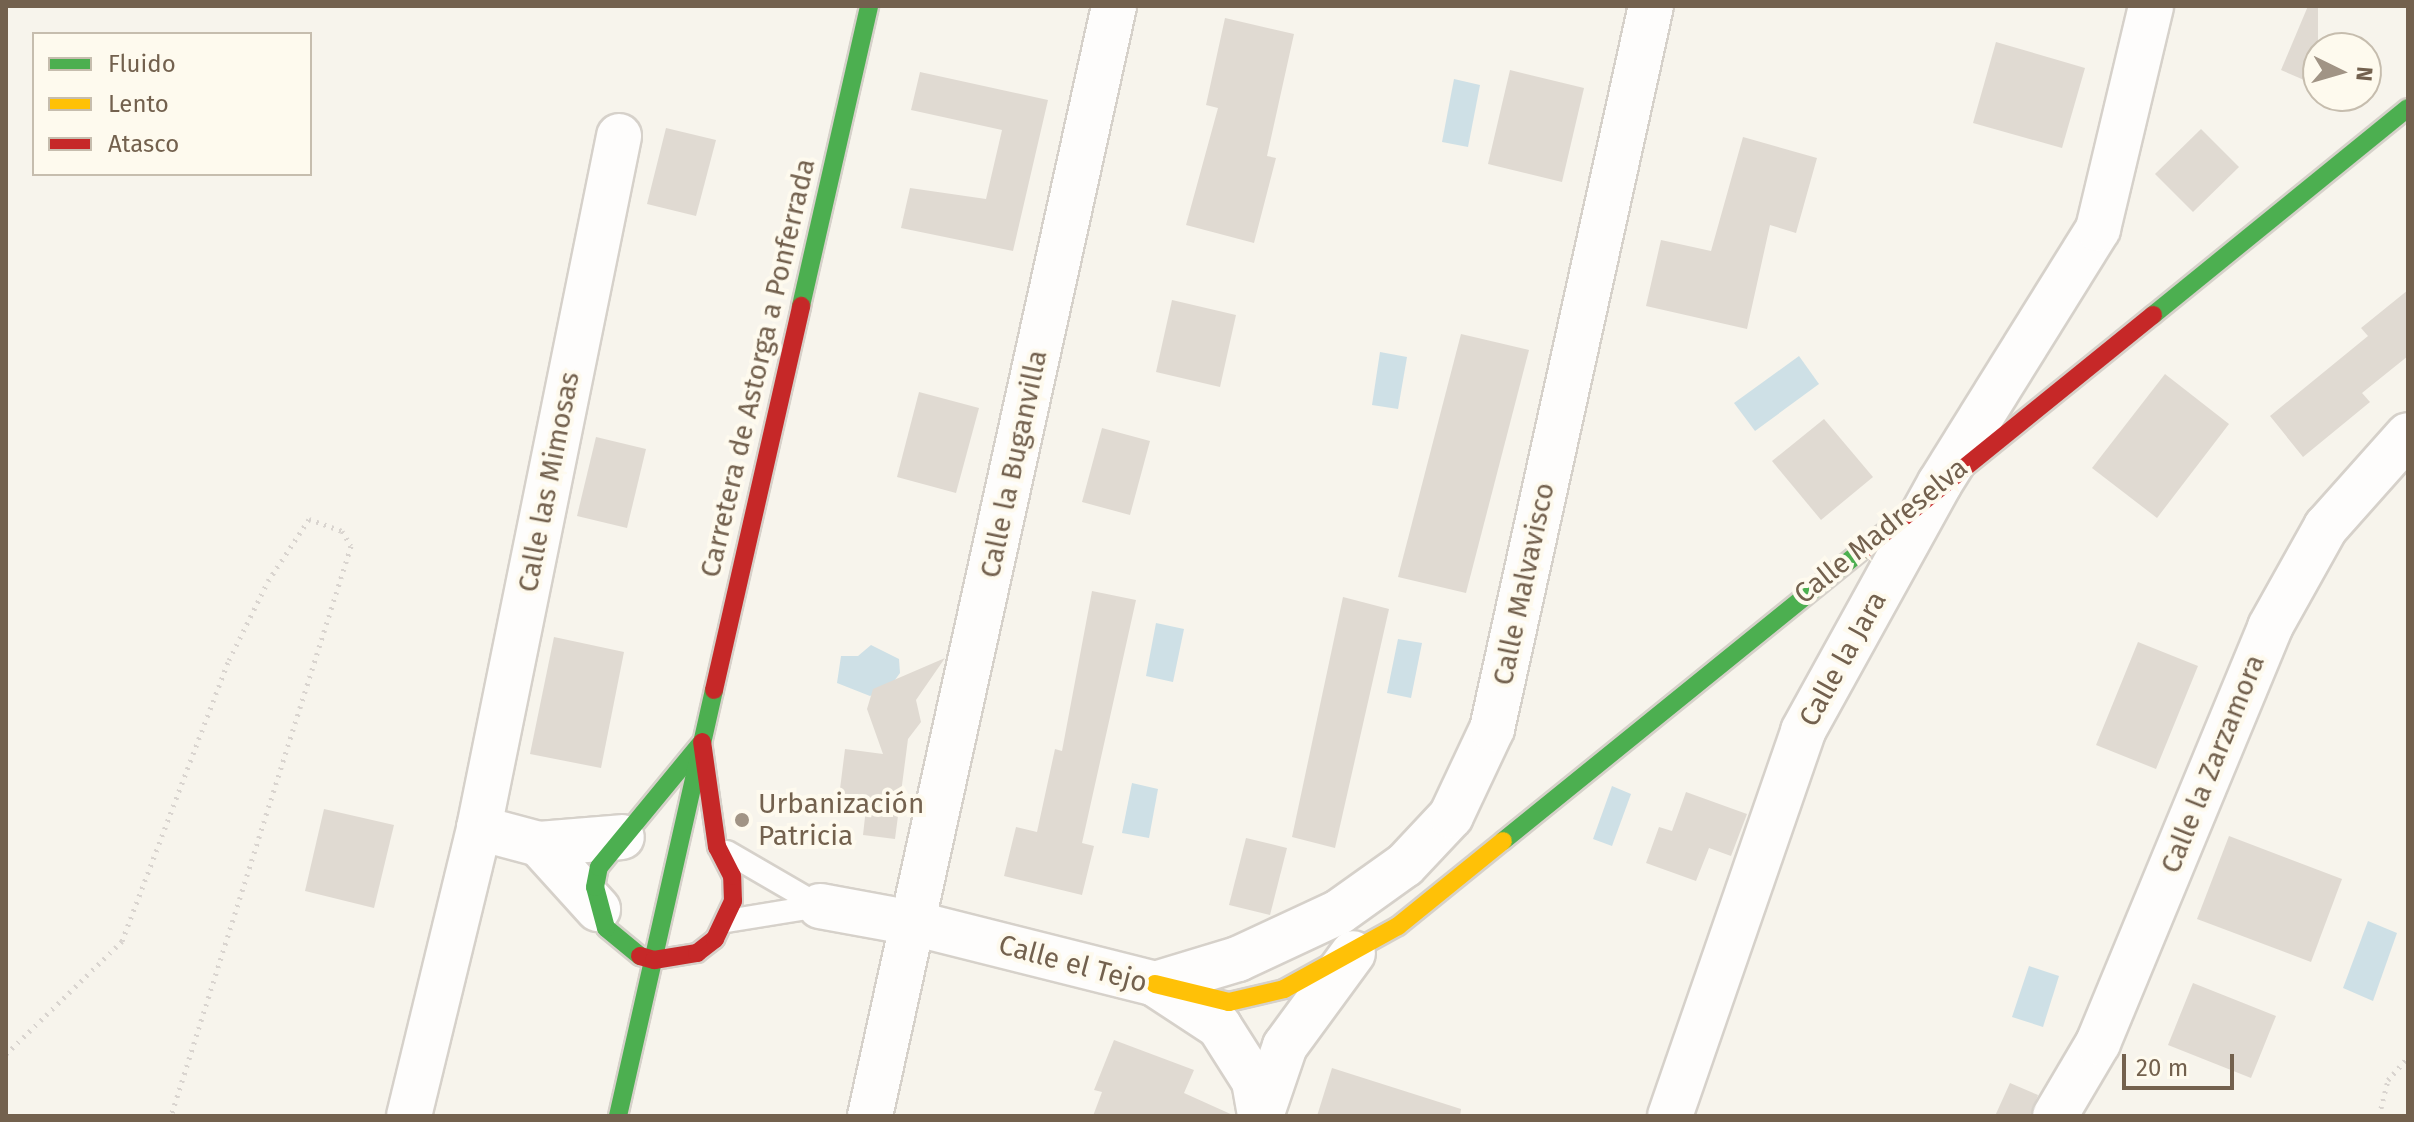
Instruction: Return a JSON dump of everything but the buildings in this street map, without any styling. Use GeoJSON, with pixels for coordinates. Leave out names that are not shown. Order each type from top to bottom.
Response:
{"type":"FeatureCollection","features":[{"type":"Feature","properties":{"kind":"main road","name":"Carretera de Astorga a Ponferrada"},"geometry":{"type":"LineString","coordinates":[[618,1116],[869,6]]}},
{"type":"Feature","properties":{"kind":"main road","name":"Calle Madreselva"},"geometry":{"type":"LineString","coordinates":[[1155,984],[1229,1002],[1284,989],[1398,926],[1940,483],[2408,108]]}},
{"type":"Feature","properties":{"kind":"main road","name":"Carretera de Astorga a Ponferrada"},"geometry":{"type":"LineString","coordinates":[[630,1064],[624,972],[607,925],[599,867],[702,742]]}},
{"type":"Feature","properties":{"kind":"main road","name":"Carretera de Astorga a Ponferrada"},"geometry":{"type":"LineString","coordinates":[[702,742],[717,847],[732,876],[727,921]]}},
{"type":"Feature","properties":{"kind":"main road"},"geometry":{"type":"LineString","coordinates":[[622,837],[650,823],[683,825],[717,847]]}},
{"type":"Feature","properties":{"kind":"main road"},"geometry":{"type":"LineString","coordinates":[[682,978],[697,953],[727,921]]}},
{"type":"Feature","properties":{"kind":"main road"},"geometry":{"type":"LineString","coordinates":[[607,925],[654,960],[697,953]]}},
{"type":"Feature","properties":{"kind":"main road","name":"Carretera de Astorga a Ponferrada"},"geometry":{"type":"LineString","coordinates":[[630,1064],[667,1002]]}},
{"type":"Feature","properties":{"kind":"street","name":"Calle la Buganvilla"},"geometry":{"type":"LineString","coordinates":[[870,1116],[1114,6]]}},
{"type":"Feature","properties":{"kind":"street","name":"Calle Malvavisco"},"geometry":{"type":"LineString","coordinates":[[1155,984],[1238,959],[1339,912],[1405,865],[1451,816],[1492,729],[1651,6]]}},
{"type":"Feature","properties":{"kind":"street","name":"Calle la Jara"},"geometry":{"type":"LineString","coordinates":[[1670,1116],[1803,731],[1940,483],[2098,229],[2151,6]]}},
{"type":"Feature","properties":{"kind":"street","name":"Calle las Mimosas"},"geometry":{"type":"LineString","coordinates":[[409,1116],[479,828],[619,136]]}},
{"type":"Feature","properties":{"kind":"street","name":"Calle la Zarzamora"},"geometry":{"type":"LineString","coordinates":[[2055,1116],[2098,1043],[2270,627],[2326,527],[2408,435]]}},
{"type":"Feature","properties":{"kind":"street"},"geometry":{"type":"LineString","coordinates":[[479,828],[539,844],[622,837]]}},
{"type":"Feature","properties":{"kind":"street"},"geometry":{"type":"LineString","coordinates":[[539,844],[607,925]]}},
{"type":"Feature","properties":{"kind":"street","name":"Calle el Tejo"},"geometry":{"type":"LineString","coordinates":[[820,906],[913,923],[1155,984],[1219,1026],[1254,1081],[1260,1116]]}},
{"type":"Feature","properties":{"kind":"street","name":"Calle Madreselva"},"geometry":{"type":"LineString","coordinates":[[1260,1116],[1285,1046],[1353,953]]}},
{"type":"Feature","properties":{"kind":"lane"},"geometry":{"type":"LineString","coordinates":[[717,847],[820,906]]}},
{"type":"Feature","properties":{"kind":"lane"},"geometry":{"type":"LineString","coordinates":[[727,921],[820,906]]}},
{"type":"Feature","properties":{"kind":"path"},"geometry":{"type":"LineString","coordinates":[[6,1054],[122,941],[229,660],[268,581],[309,519],[342,531],[351,546],[171,1116]]}},
{"type":"Feature","properties":{"kind":"path"},"geometry":{"type":"LineString","coordinates":[[2379,1116],[2388,1080],[2408,1057]]}},
{"type":"Feature","properties":{"kind":"shaded area"},"geometry":{"type":"Polygon","coordinates":[[[1454,79],[1480,85],[1468,147],[1442,142],[1454,79]]]}},
{"type":"Feature","properties":{"kind":"shaded area"},"geometry":{"type":"Polygon","coordinates":[[[1380,352],[1407,357],[1398,409],[1372,405],[1380,352]]]}},
{"type":"Feature","properties":{"kind":"shaded area"},"geometry":{"type":"Polygon","coordinates":[[[1799,356],[1819,384],[1755,431],[1734,403],[1799,356]]]}},
{"type":"Feature","properties":{"kind":"shaded area"},"geometry":{"type":"Polygon","coordinates":[[[1156,623],[1184,629],[1173,682],[1146,676],[1156,623]]]}},
{"type":"Feature","properties":{"kind":"shaded area"},"geometry":{"type":"Polygon","coordinates":[[[1398,639],[1422,643],[1411,698],[1387,693],[1398,639]]]}},
{"type":"Feature","properties":{"kind":"shaded area"},"geometry":{"type":"Polygon","coordinates":[[[871,645],[899,659],[900,673],[892,684],[870,696],[837,683],[841,656],[858,656],[871,645]]]}},
{"type":"Feature","properties":{"kind":"shaded area"},"geometry":{"type":"Polygon","coordinates":[[[1132,783],[1158,789],[1149,838],[1122,833],[1132,783]]]}},
{"type":"Feature","properties":{"kind":"shaded area"},"geometry":{"type":"Polygon","coordinates":[[[1612,786],[1631,794],[1612,846],[1593,839],[1612,786]]]}},
{"type":"Feature","properties":{"kind":"shaded area"},"geometry":{"type":"Polygon","coordinates":[[[2368,921],[2397,933],[2373,1001],[2343,988],[2368,921]]]}},
{"type":"Feature","properties":{"kind":"shaded area"},"geometry":{"type":"Polygon","coordinates":[[[2029,966],[2059,976],[2043,1027],[2012,1017],[2029,966]]]}},
{"type":"Feature","properties":{"kind":"traffic: fast"},"geometry":{"type":"LineString","coordinates":[[801,306],[869,6]]}},
{"type":"Feature","properties":{"kind":"traffic: fast"},"geometry":{"type":"LineString","coordinates":[[2153,315],[2408,108]]}},
{"type":"Feature","properties":{"kind":"traffic: fast"},"geometry":{"type":"LineString","coordinates":[[1503,841],[1864,549]]}},
{"type":"Feature","properties":{"kind":"traffic: fast"},"geometry":{"type":"LineString","coordinates":[[618,1116],[714,690]]}},
{"type":"Feature","properties":{"kind":"traffic: fast"},"geometry":{"type":"LineString","coordinates":[[640,956],[606,928],[595,887],[599,867],[702,742]]}},
{"type":"Feature","properties":{"kind":"traffic: slow"},"geometry":{"type":"LineString","coordinates":[[1155,984],[1229,1002],[1284,989],[1398,926],[1503,841]]}},
{"type":"Feature","properties":{"kind":"traffic: jam"},"geometry":{"type":"LineString","coordinates":[[714,690],[801,306]]}},
{"type":"Feature","properties":{"kind":"traffic: jam"},"geometry":{"type":"LineString","coordinates":[[1864,549],[2153,315]]}},
{"type":"Feature","properties":{"kind":"traffic: jam"},"geometry":{"type":"LineString","coordinates":[[640,956],[654,960],[697,953],[715,939],[733,901],[732,876],[717,847],[702,742]]}},
{"type":"Feature","properties":{"kind":"place","name":"Urbanización Patricia"},"geometry":{"type":"Point","coordinates":[742,820]}}]}
